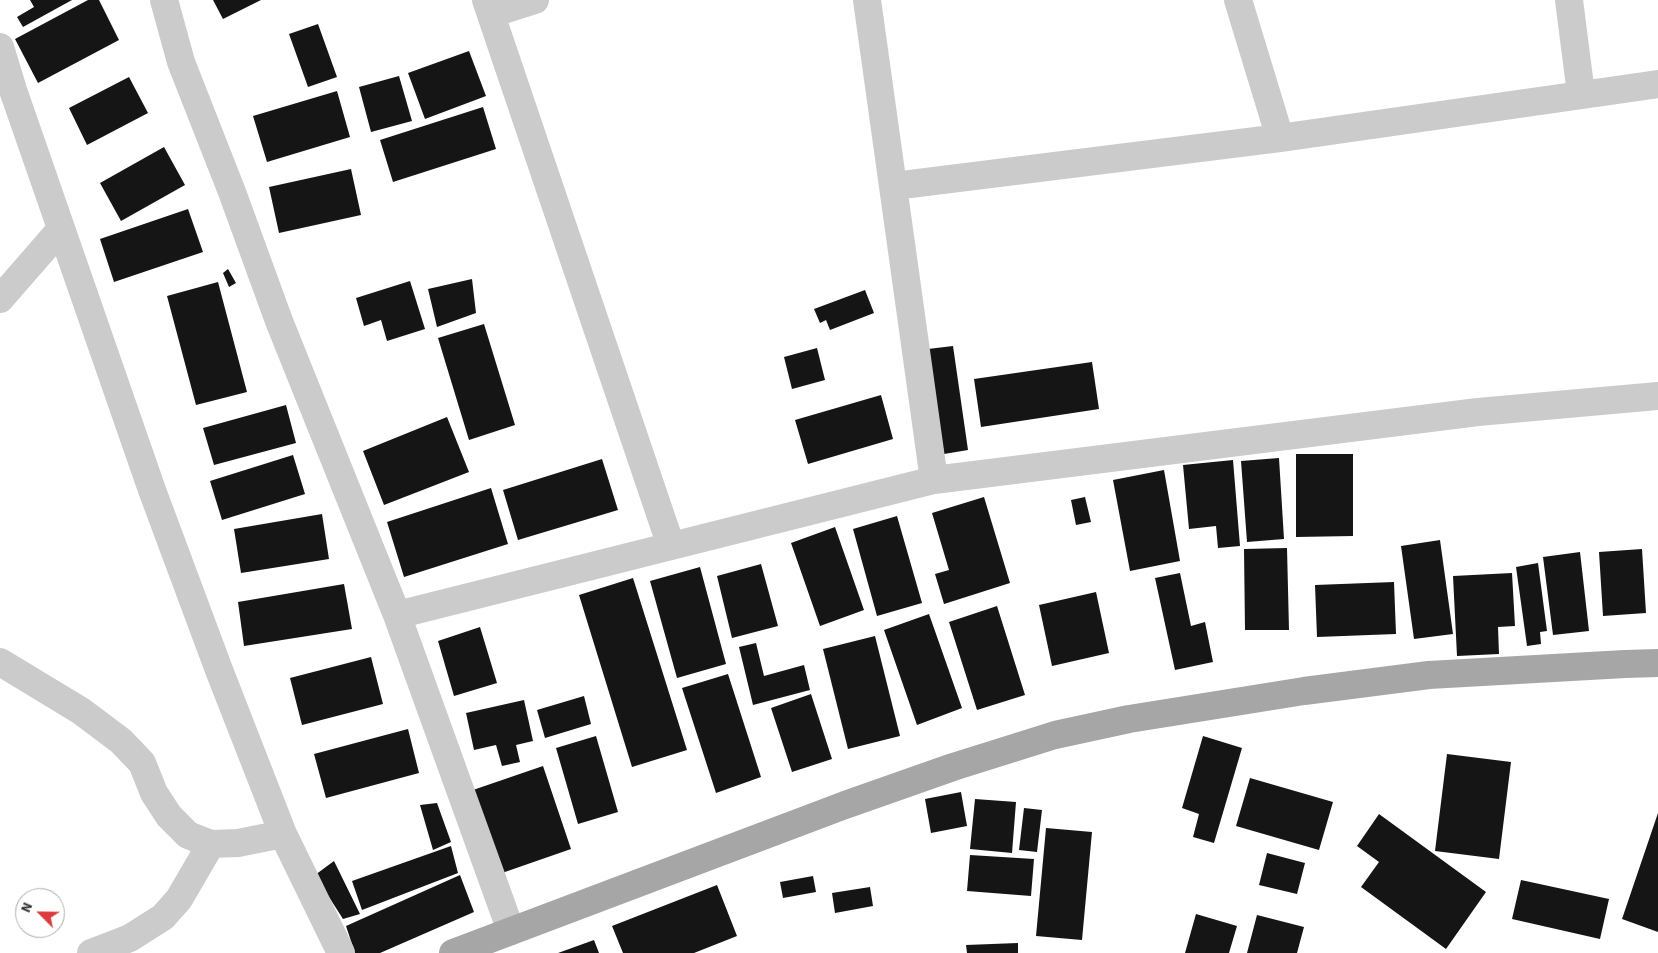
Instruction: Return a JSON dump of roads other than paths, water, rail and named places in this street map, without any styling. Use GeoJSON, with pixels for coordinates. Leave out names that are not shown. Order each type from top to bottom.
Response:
{"type":"FeatureCollection","features":[{"type":"Feature","properties":{"kind":"main road"},"geometry":{"type":"LineString","coordinates":[[464,951],[511,931],[844,805],[953,767],[1055,735],[1139,717],[1304,691],[1429,675],[1615,664],[1658,664]]}},
{"type":"Feature","properties":{"kind":"street"},"geometry":{"type":"LineString","coordinates":[[164,0],[181,62],[232,192],[279,321],[397,615],[511,931]]}},
{"type":"Feature","properties":{"kind":"street"},"geometry":{"type":"LineString","coordinates":[[535,0],[488,7],[671,546]]}},
{"type":"Feature","properties":{"kind":"street"},"geometry":{"type":"LineString","coordinates":[[867,0],[934,480]]}},
{"type":"Feature","properties":{"kind":"street"},"geometry":{"type":"LineString","coordinates":[[1238,0],[1280,138]]}},
{"type":"Feature","properties":{"kind":"street"},"geometry":{"type":"LineString","coordinates":[[1569,0],[1581,94]]}},
{"type":"Feature","properties":{"kind":"street"},"geometry":{"type":"LineString","coordinates":[[0,47],[13,90],[152,490],[219,670],[284,834],[341,953]]}},
{"type":"Feature","properties":{"kind":"street"},"geometry":{"type":"LineString","coordinates":[[894,186],[1280,138],[1658,84]]}},
{"type":"Feature","properties":{"kind":"street"},"geometry":{"type":"LineString","coordinates":[[0,299],[61,229]]}},
{"type":"Feature","properties":{"kind":"street"},"geometry":{"type":"LineString","coordinates":[[397,615],[934,480],[1478,412],[1658,396]]}},
{"type":"Feature","properties":{"kind":"street"},"geometry":{"type":"LineString","coordinates":[[0,662],[81,711],[121,741],[142,764],[154,793],[168,816],[188,835],[211,844],[238,843],[284,834]]}},
{"type":"Feature","properties":{"kind":"street"},"geometry":{"type":"LineString","coordinates":[[91,953],[130,938],[163,917],[179,899],[211,844]]}}]}
